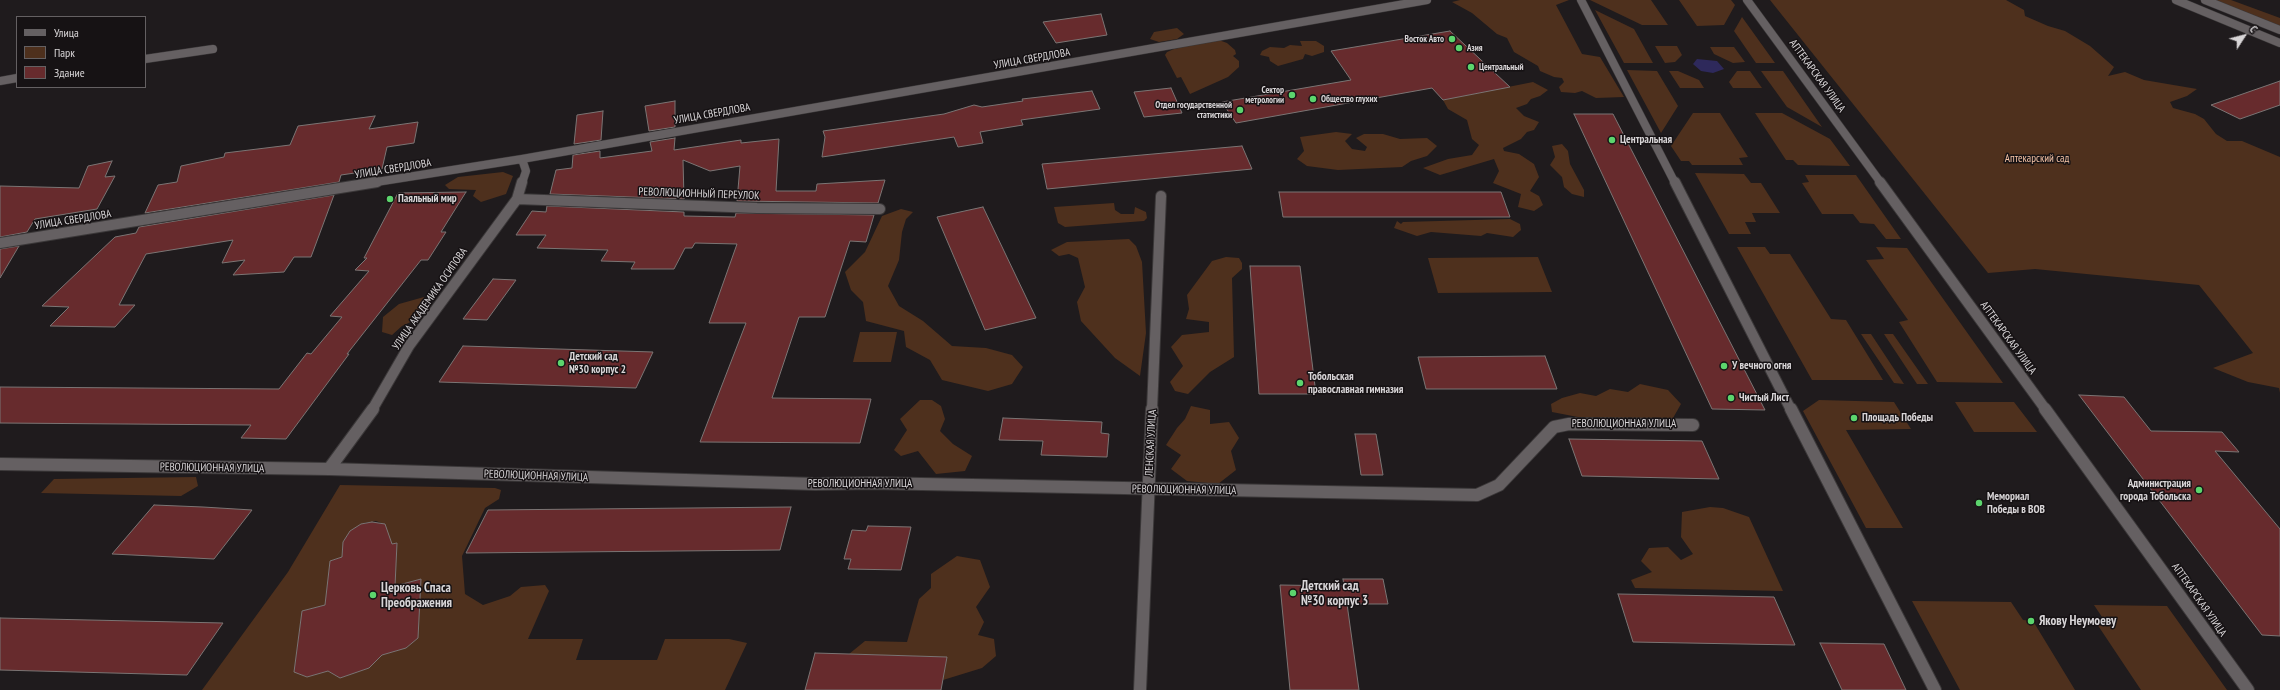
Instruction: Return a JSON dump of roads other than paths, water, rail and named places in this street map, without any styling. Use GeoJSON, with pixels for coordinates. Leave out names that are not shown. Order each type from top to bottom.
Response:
{"type":"FeatureCollection","features":[{"type":"Feature","properties":{"kind":"street","name":"УЛИЦА СВЕРДЛОВА"},"geometry":{"type":"LineString","coordinates":[[0,243],[522,159],[1427,0]]}},
{"type":"Feature","properties":{"kind":"street"},"geometry":{"type":"LineString","coordinates":[[1581,0],[1866,559],[1935,690]]}},
{"type":"Feature","properties":{"kind":"street","name":"АПТЕКАРСКАЯ УЛИЦА"},"geometry":{"type":"LineString","coordinates":[[1746,0],[2163,570],[2248,690]]}},
{"type":"Feature","properties":{"kind":"street"},"geometry":{"type":"LineString","coordinates":[[2176,0],[2280,43]]}},
{"type":"Feature","properties":{"kind":"street"},"geometry":{"type":"LineString","coordinates":[[2205,0],[2280,30]]}},
{"type":"Feature","properties":{"kind":"street"},"geometry":{"type":"LineString","coordinates":[[146,59],[213,49]]}},
{"type":"Feature","properties":{"kind":"street"},"geometry":{"type":"LineString","coordinates":[[0,81],[16,78]]}},
{"type":"Feature","properties":{"kind":"street","name":"УЛИЦА АКАДЕМИКА ОСИПОВА"},"geometry":{"type":"LineString","coordinates":[[329,469],[374,407],[409,346],[516,199],[526,171],[522,159]]}},
{"type":"Feature","properties":{"kind":"street","name":"ЛЕНСКАЯ УЛИЦА"},"geometry":{"type":"LineString","coordinates":[[1140,690],[1161,196]]}},
{"type":"Feature","properties":{"kind":"street","name":"РЕВОЛЮЦИОННЫЙ ПЕРЕУЛОК"},"geometry":{"type":"LineString","coordinates":[[516,199],[757,208],[880,209]]}},
{"type":"Feature","properties":{"kind":"street","name":"РЕВОЛЮЦИОННАЯ УЛИЦА"},"geometry":{"type":"LineString","coordinates":[[0,464],[329,469],[815,484],[871,483],[1149,490],[1476,495],[1498,485],[1554,427],[1569,424],[1693,424]]}},
{"type":"Feature","properties":{"kind":"place","name":"Восток Авто"},"geometry":{"type":"Point","coordinates":[1452,39]}},
{"type":"Feature","properties":{"kind":"place","name":"Азия"},"geometry":{"type":"Point","coordinates":[1459,48]}},
{"type":"Feature","properties":{"kind":"place","name":"Центральный"},"geometry":{"type":"Point","coordinates":[1471,67]}},
{"type":"Feature","properties":{"kind":"place","name":"Сектор метрологии"},"geometry":{"type":"Point","coordinates":[1292,95]}},
{"type":"Feature","properties":{"kind":"place","name":"Общество глухих"},"geometry":{"type":"Point","coordinates":[1313,99]}},
{"type":"Feature","properties":{"kind":"place","name":"Отдел государственной статистики"},"geometry":{"type":"Point","coordinates":[1240,110]}},
{"type":"Feature","properties":{"kind":"place","name":"Центральная"},"geometry":{"type":"Point","coordinates":[1612,140]}},
{"type":"Feature","properties":{"kind":"place","name":"Паяльный мир"},"geometry":{"type":"Point","coordinates":[390,199]}},
{"type":"Feature","properties":{"kind":"place","name":"Детский сад №30 корпус 2"},"geometry":{"type":"Point","coordinates":[561,363]}},
{"type":"Feature","properties":{"kind":"place","name":"У вечного огня"},"geometry":{"type":"Point","coordinates":[1724,366]}},
{"type":"Feature","properties":{"kind":"place","name":"Тобольская православная гимназия"},"geometry":{"type":"Point","coordinates":[1300,383]}},
{"type":"Feature","properties":{"kind":"place","name":"Чистый Лист"},"geometry":{"type":"Point","coordinates":[1731,398]}},
{"type":"Feature","properties":{"kind":"place","name":"Площадь Победы"},"geometry":{"type":"Point","coordinates":[1854,418]}},
{"type":"Feature","properties":{"kind":"place","name":"Администрация города Тобольска"},"geometry":{"type":"Point","coordinates":[2199,490]}},
{"type":"Feature","properties":{"kind":"place","name":"Мемориал Победы в ВОВ"},"geometry":{"type":"Point","coordinates":[1979,503]}},
{"type":"Feature","properties":{"kind":"place","name":"Детский сад №30 корпус 3"},"geometry":{"type":"Point","coordinates":[1293,593]}},
{"type":"Feature","properties":{"kind":"place","name":"Церковь Спаса Преображения"},"geometry":{"type":"Point","coordinates":[373,595]}},
{"type":"Feature","properties":{"kind":"place","name":"Якову Неумоеву"},"geometry":{"type":"Point","coordinates":[2031,621]}},
{"type":"Feature","properties":{"kind":"park label","name":"Аптекарский сад"},"geometry":{"type":"Point","coordinates":[2037,159]}}]}
